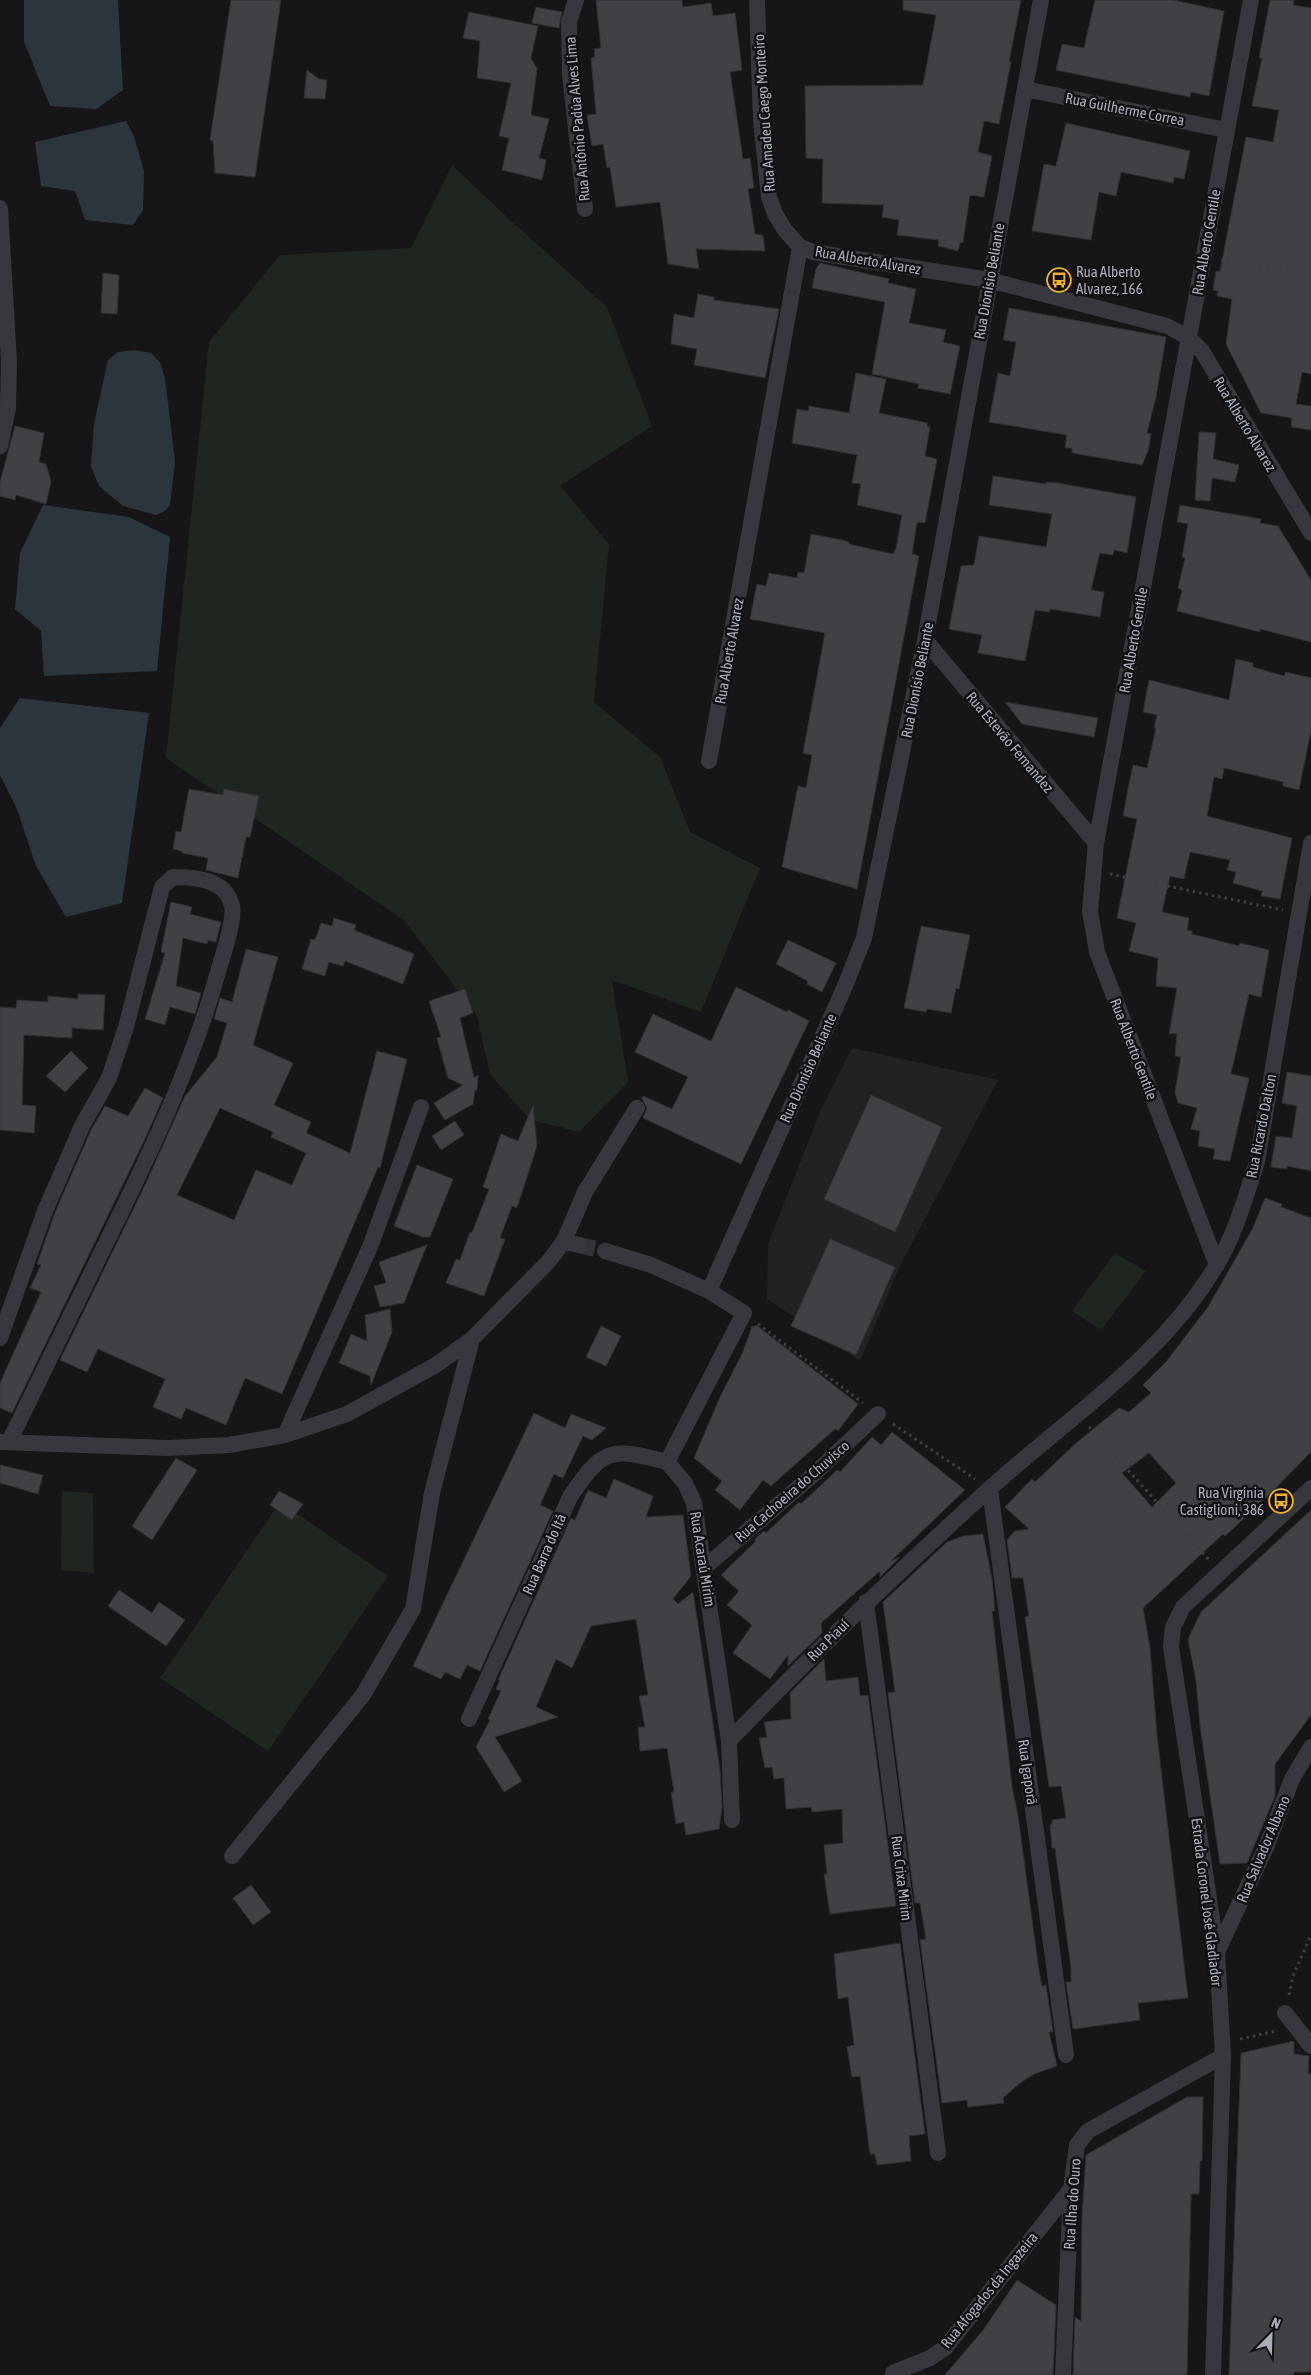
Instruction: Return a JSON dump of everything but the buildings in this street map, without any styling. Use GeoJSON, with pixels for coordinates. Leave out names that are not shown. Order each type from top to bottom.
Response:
{"type":"FeatureCollection","features":[{"type":"Feature","properties":{"kind":"street","name":"Rua Antônio Padúa Alves Lima"},"geometry":{"type":"LineString","coordinates":[[576,0],[569,22],[570,75],[585,209]]}},
{"type":"Feature","properties":{"kind":"street","name":"Rua Amadeu Caego Monteiro"},"geometry":{"type":"LineString","coordinates":[[757,0],[761,120],[768,197],[775,214],[800,247]]}},
{"type":"Feature","properties":{"kind":"street","name":"Rua Dionísio Beliante"},"geometry":{"type":"LineString","coordinates":[[709,1291],[845,986],[864,938],[925,640],[1041,0]]}},
{"type":"Feature","properties":{"kind":"street","name":"Rua Alberto Gentile"},"geometry":{"type":"LineString","coordinates":[[1217,1265],[1097,952],[1090,911],[1092,870],[1096,843],[1251,0]]}},
{"type":"Feature","properties":{"kind":"street","name":"Rua Guilherme Correa"},"geometry":{"type":"LineString","coordinates":[[1024,88],[1226,130]]}},
{"type":"Feature","properties":{"kind":"street"},"geometry":{"type":"LineString","coordinates":[[0,208],[9,362],[8,408],[0,446]]}},
{"type":"Feature","properties":{"kind":"street","name":"Rua Alberto Alvarez"},"geometry":{"type":"LineString","coordinates":[[709,761],[800,247],[813,252],[989,280],[1167,326],[1188,338],[1202,351],[1311,533]]}},
{"type":"Feature","properties":{"kind":"street","name":"Rua Estevão Fernandez"},"geometry":{"type":"LineString","coordinates":[[925,640],[1096,843]]}},
{"type":"Feature","properties":{"kind":"street","name":"Rua Ricardo Dalton"},"geometry":{"type":"LineString","coordinates":[[990,1489],[1078,1416],[1158,1342],[1217,1265],[1243,1204],[1256,1162],[1311,844]]}},
{"type":"Feature","properties":{"kind":"street"},"geometry":{"type":"LineString","coordinates":[[0,1338],[45,1211],[82,1126],[109,1078],[129,1018],[162,887],[173,877],[198,877],[223,889],[232,906],[227,941],[204,1020],[184,1074],[142,1170],[5,1442],[168,1448],[229,1445],[285,1434],[347,1414],[436,1365],[472,1339],[549,1262],[571,1243],[585,1192],[637,1108]]}},
{"type":"Feature","properties":{"kind":"street"},"geometry":{"type":"LineString","coordinates":[[1300,914],[1311,928]]}},
{"type":"Feature","properties":{"kind":"street"},"geometry":{"type":"LineString","coordinates":[[285,1434],[370,1247],[421,1107]]}},
{"type":"Feature","properties":{"kind":"street"},"geometry":{"type":"LineString","coordinates":[[604,1250],[651,1265],[709,1291],[744,1313],[667,1462]]}},
{"type":"Feature","properties":{"kind":"street"},"geometry":{"type":"LineString","coordinates":[[232,1856],[364,1694],[413,1610],[432,1493],[472,1339]]}},
{"type":"Feature","properties":{"kind":"street","name":"Rua Cachoeira do Chuvisco"},"geometry":{"type":"LineString","coordinates":[[705,1567],[814,1475],[878,1414]]}},
{"type":"Feature","properties":{"kind":"street","name":"Rua Barra do Itá"},"geometry":{"type":"LineString","coordinates":[[469,1719],[570,1497],[587,1472],[605,1456],[632,1453],[667,1462]]}},
{"type":"Feature","properties":{"kind":"street","name":"Rua Acaraú Mirim"},"geometry":{"type":"LineString","coordinates":[[667,1462],[685,1483],[694,1503],[705,1567],[729,1741]]}},
{"type":"Feature","properties":{"kind":"street","name":"Estrada Coronel José Gladiador"},"geometry":{"type":"LineString","coordinates":[[1213,2375],[1223,2050],[1217,1952],[1171,1647],[1173,1627],[1184,1607],[1220,1571],[1311,1488]]}},
{"type":"Feature","properties":{"kind":"street","name":"Rua Piauí"},"geometry":{"type":"LineString","coordinates":[[729,1741],[866,1602],[990,1489]]}},
{"type":"Feature","properties":{"kind":"street","name":"Rua Igaporã"},"geometry":{"type":"LineString","coordinates":[[990,1489],[1066,2055]]}},
{"type":"Feature","properties":{"kind":"street","name":"Rua Crixa Mirim"},"geometry":{"type":"LineString","coordinates":[[866,1602],[938,2153]]}},
{"type":"Feature","properties":{"kind":"street"},"geometry":{"type":"LineString","coordinates":[[729,1741],[732,1820]]}},
{"type":"Feature","properties":{"kind":"street","name":"Rua Salvador Albano"},"geometry":{"type":"LineString","coordinates":[[1217,1952],[1267,1845],[1292,1779],[1311,1747]]}},
{"type":"Feature","properties":{"kind":"street"},"geometry":{"type":"LineString","coordinates":[[1290,2020],[1311,2046]]}},
{"type":"Feature","properties":{"kind":"street","name":"Rua Ilha do Ouro"},"geometry":{"type":"LineString","coordinates":[[1062,2375],[1071,2189],[1077,2145],[1088,2131],[1223,2050]]}},
{"type":"Feature","properties":{"kind":"street","name":"Rua Afogados da Ingazeira"},"geometry":{"type":"LineString","coordinates":[[893,2373],[930,2358],[946,2348],[1071,2189]]}},
{"type":"Feature","properties":{"kind":"path"},"geometry":{"type":"LineString","coordinates":[[1203,258],[1311,273]]}},
{"type":"Feature","properties":{"kind":"path"},"geometry":{"type":"LineString","coordinates":[[1092,870],[1300,914]]}},
{"type":"Feature","properties":{"kind":"path"},"geometry":{"type":"LineString","coordinates":[[1078,1416],[1220,1571]]}},
{"type":"Feature","properties":{"kind":"path"},"geometry":{"type":"LineString","coordinates":[[1223,2050],[1290,2020],[1293,1976],[1311,1935]]}},
{"type":"Feature","properties":{"kind":"shaded area"},"geometry":{"type":"Polygon","coordinates":[[[24,0],[118,0],[123,90],[96,109],[50,106],[24,42],[24,0]]]}},
{"type":"Feature","properties":{"kind":"shaded area"},"geometry":{"type":"Polygon","coordinates":[[[126,121],[134,136],[144,171],[143,210],[133,225],[85,220],[75,191],[41,186],[35,142],[126,121]]]}},
{"type":"Feature","properties":{"kind":"shaded area"},"geometry":{"type":"Polygon","coordinates":[[[452,165],[607,307],[652,426],[560,486],[609,544],[594,702],[660,757],[690,832],[760,868],[701,1012],[612,980],[628,1082],[579,1132],[529,1119],[490,1074],[477,1016],[404,920],[166,758],[209,342],[280,255],[411,248],[452,165]]]}},
{"type":"Feature","properties":{"kind":"shaded area"},"geometry":{"type":"Polygon","coordinates":[[[134,350],[151,353],[160,362],[165,378],[175,462],[170,505],[165,511],[156,515],[123,506],[99,486],[91,466],[94,424],[108,360],[118,352],[134,350]]]}},
{"type":"Feature","properties":{"kind":"shaded area"},"geometry":{"type":"Polygon","coordinates":[[[43,505],[129,517],[170,537],[157,671],[44,676],[41,631],[15,609],[20,553],[43,505]]]}},
{"type":"Feature","properties":{"kind":"shaded area"},"geometry":{"type":"Polygon","coordinates":[[[20,698],[149,713],[122,903],[66,917],[36,866],[17,809],[0,775],[0,728],[20,698]]]}},
{"type":"Feature","properties":{"kind":"shaded area"},"geometry":{"type":"Polygon","coordinates":[[[852,1048],[998,1080],[900,1266],[860,1361],[767,1299],[768,1244],[821,1110],[852,1048]]]}},
{"type":"Feature","properties":{"kind":"shaded area"},"geometry":{"type":"Polygon","coordinates":[[[1115,1253],[1146,1271],[1101,1330],[1072,1311],[1115,1253]]]}},
{"type":"Feature","properties":{"kind":"shaded area"},"geometry":{"type":"Polygon","coordinates":[[[62,1491],[93,1493],[94,1573],[61,1570],[62,1491]]]}},
{"type":"Feature","properties":{"kind":"shaded area"},"geometry":{"type":"Polygon","coordinates":[[[280,1502],[388,1576],[268,1751],[160,1678],[280,1502]]]}},
{"type":"Feature","properties":{"kind":"tunnel"},"geometry":{"type":"LineString","coordinates":[[579,1245],[605,1251]]}},
{"type":"Feature","properties":{"kind":"place","name":"Rua Alberto Alvarez, 166"},"geometry":{"type":"Point","coordinates":[1059,280]}},
{"type":"Feature","properties":{"kind":"place","name":"Rua Virgínia Castiglioni, 386"},"geometry":{"type":"Point","coordinates":[1281,1501]}}]}
